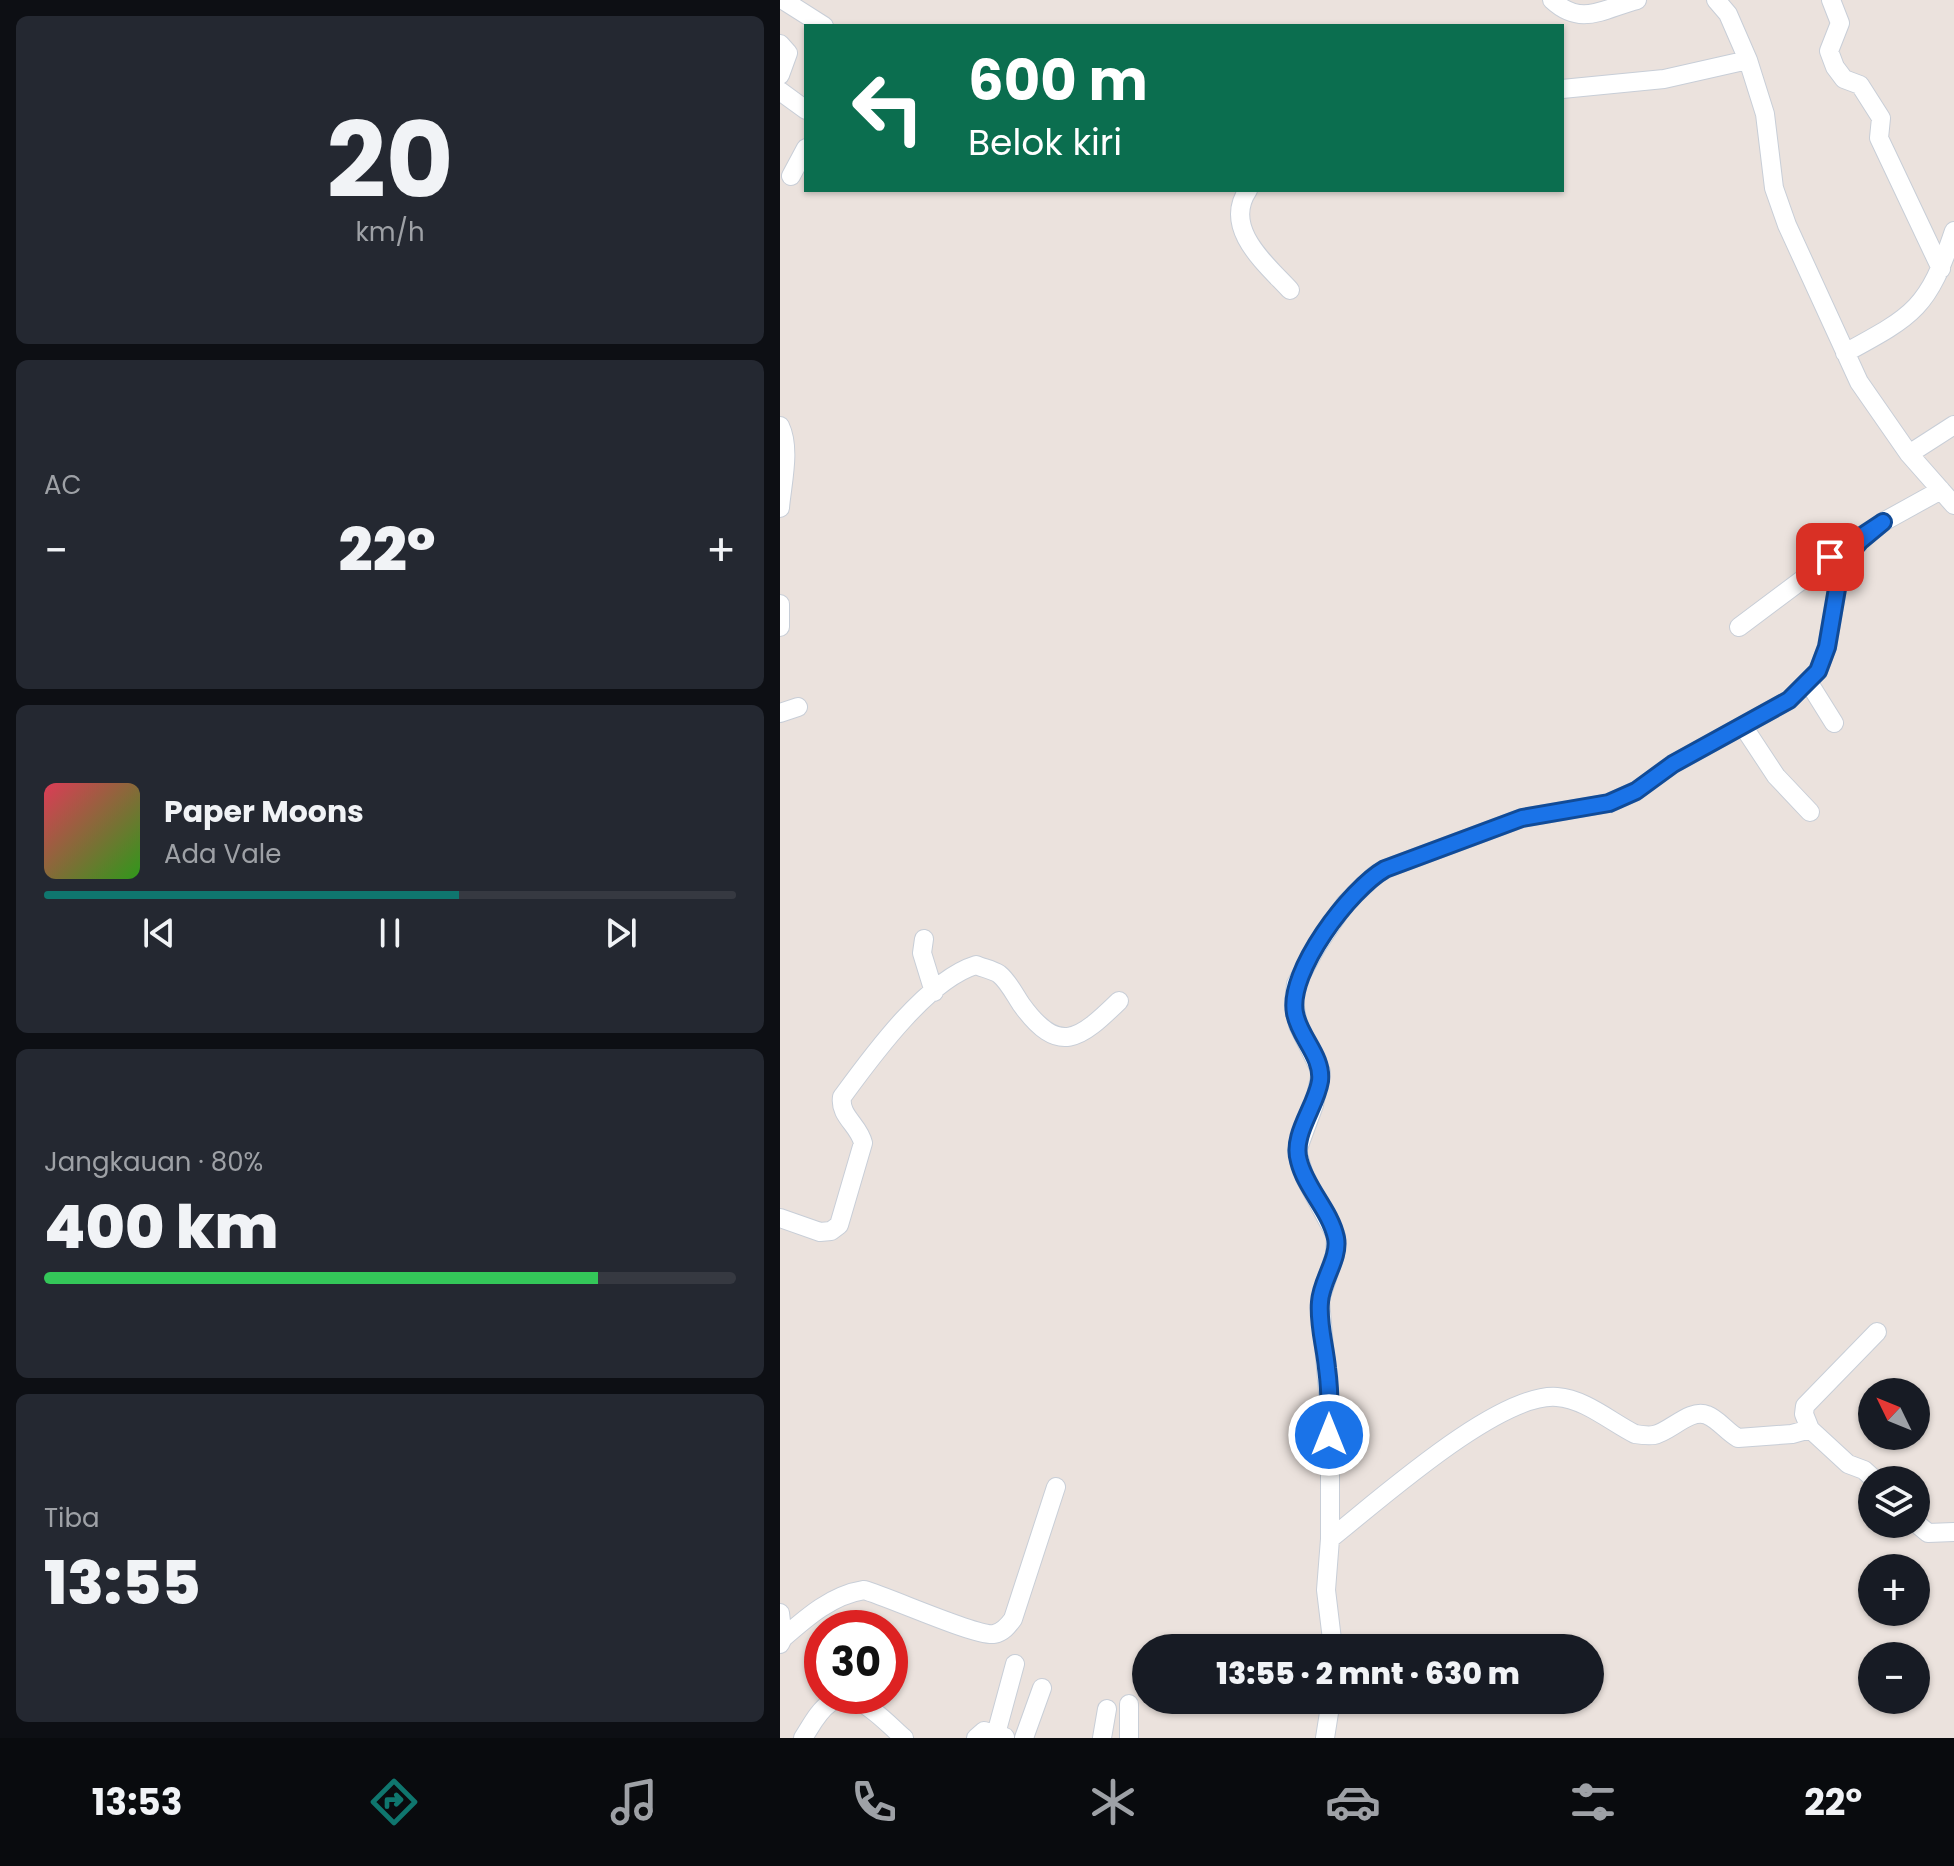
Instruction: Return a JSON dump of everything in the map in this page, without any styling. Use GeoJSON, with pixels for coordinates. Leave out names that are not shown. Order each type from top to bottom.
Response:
{"type":"FeatureCollection","features":[{"type":"Feature","properties":{"kind":"street"},"geometry":{"type":"LineString","coordinates":[[780,11],[784,0],[821,24]]}},
{"type":"Feature","properties":{"kind":"street"},"geometry":{"type":"LineString","coordinates":[[1552,0],[1564,11],[1575,15],[1586,15],[1637,0]]}},
{"type":"Feature","properties":{"kind":"street"},"geometry":{"type":"LineString","coordinates":[[1716,0],[1728,14],[1748,60],[1765,114],[1774,188],[1787,225],[1845,353],[1859,382],[1909,454],[1948,498],[1883,522],[1846,545],[1739,627]]}},
{"type":"Feature","properties":{"kind":"street"},"geometry":{"type":"LineString","coordinates":[[1831,0],[1840,23],[1829,51],[1835,67],[1844,79],[1860,85],[1881,118],[1879,138],[1941,269]]}},
{"type":"Feature","properties":{"kind":"street"},"geometry":{"type":"LineString","coordinates":[[780,44],[788,53],[780,75]]}},
{"type":"Feature","properties":{"kind":"street"},"geometry":{"type":"LineString","coordinates":[[1564,89],[1664,79],[1748,60]]}},
{"type":"Feature","properties":{"kind":"street"},"geometry":{"type":"LineString","coordinates":[[780,91],[804,109]]}},
{"type":"Feature","properties":{"kind":"street"},"geometry":{"type":"LineString","coordinates":[[791,176],[804,152]]}},
{"type":"Feature","properties":{"kind":"street"},"geometry":{"type":"LineString","coordinates":[[1247,192],[1239,213],[1243,229],[1251,246],[1290,290]]}},
{"type":"Feature","properties":{"kind":"street"},"geometry":{"type":"LineString","coordinates":[[1845,353],[1920,306],[1941,269],[1954,231]]}},
{"type":"Feature","properties":{"kind":"street"},"geometry":{"type":"LineString","coordinates":[[1909,454],[1954,425]]}},
{"type":"Feature","properties":{"kind":"street"},"geometry":{"type":"LineString","coordinates":[[780,426],[784,434],[784,453],[780,508]]}},
{"type":"Feature","properties":{"kind":"street"},"geometry":{"type":"LineString","coordinates":[[1331,1634],[1326,1590],[1330,1539],[1328,1370],[1319,1320],[1320,1300],[1336,1244],[1328,1220],[1305,1178],[1297,1151],[1314,1105],[1321,1072],[1294,1012],[1296,984],[1301,973],[1345,904],[1385,869],[1522,818],[1609,803],[1636,791],[1673,764],[1789,700],[1818,671],[1827,647],[1845,559],[1860,541],[1883,522]]}},
{"type":"Feature","properties":{"kind":"street"},"geometry":{"type":"LineString","coordinates":[[780,604],[780,627]]}},
{"type":"Feature","properties":{"kind":"street"},"geometry":{"type":"LineString","coordinates":[[1809,683],[1834,723]]}},
{"type":"Feature","properties":{"kind":"street"},"geometry":{"type":"LineString","coordinates":[[1743,726],[1776,776],[1810,812]]}},
{"type":"Feature","properties":{"kind":"street"},"geometry":{"type":"LineString","coordinates":[[924,939],[922,953],[934,992]]}},
{"type":"Feature","properties":{"kind":"street"},"geometry":{"type":"LineString","coordinates":[[780,1218],[825,1232],[839,1225],[863,1143],[861,1135],[843,1111],[842,1097],[895,1027],[956,974],[976,965],[1000,975],[1044,1031],[1067,1038],[1083,1033],[1119,1001]]}},
{"type":"Feature","properties":{"kind":"street"},"geometry":{"type":"LineString","coordinates":[[1858,1468],[1848,1464],[1810,1429],[1804,1414],[1805,1406],[1877,1332]]}},
{"type":"Feature","properties":{"kind":"street"},"geometry":{"type":"LineString","coordinates":[[1330,1539],[1463,1437],[1532,1399],[1560,1397],[1571,1400],[1635,1434],[1645,1436],[1655,1435],[1702,1414],[1708,1415],[1738,1438],[1792,1434],[1810,1429]]}},
{"type":"Feature","properties":{"kind":"street"},"geometry":{"type":"LineString","coordinates":[[781,1641],[826,1604],[864,1590],[973,1632],[994,1634],[1006,1628],[1013,1619],[1056,1487]]}},
{"type":"Feature","properties":{"kind":"street"},"geometry":{"type":"LineString","coordinates":[[1930,1533],[1954,1532]]}},
{"type":"Feature","properties":{"kind":"street"},"geometry":{"type":"LineString","coordinates":[[780,1613],[781,1641]]}},
{"type":"Feature","properties":{"kind":"street"},"geometry":{"type":"LineString","coordinates":[[976,1738],[984,1731],[1002,1736],[1015,1664]]}},
{"type":"Feature","properties":{"kind":"street"},"geometry":{"type":"LineString","coordinates":[[1024,1738],[1042,1688]]}},
{"type":"Feature","properties":{"kind":"street"},"geometry":{"type":"LineString","coordinates":[[803,1738],[822,1710],[832,1700],[844,1697],[859,1701],[904,1738]]}},
{"type":"Feature","properties":{"kind":"street"},"geometry":{"type":"LineString","coordinates":[[1129,1704],[1129,1738]]}},
{"type":"Feature","properties":{"kind":"street"},"geometry":{"type":"LineString","coordinates":[[1102,1738],[1107,1709]]}},
{"type":"Feature","properties":{"kind":"street"},"geometry":{"type":"LineString","coordinates":[[1325,1738],[1329,1714]]}},
{"type":"Feature","properties":{"kind":"route"},"geometry":{"type":"LineString","coordinates":[[1329,1435],[1328,1370],[1319,1320],[1320,1300],[1335,1254],[1336,1236],[1305,1178],[1297,1151],[1314,1105],[1321,1072],[1294,1012],[1296,984],[1307,963],[1345,904],[1385,869],[1522,818],[1609,803],[1636,791],[1673,764],[1789,700],[1818,671],[1827,647],[1831,613],[1845,559],[1860,541],[1883,522],[1830,557]]}}]}
